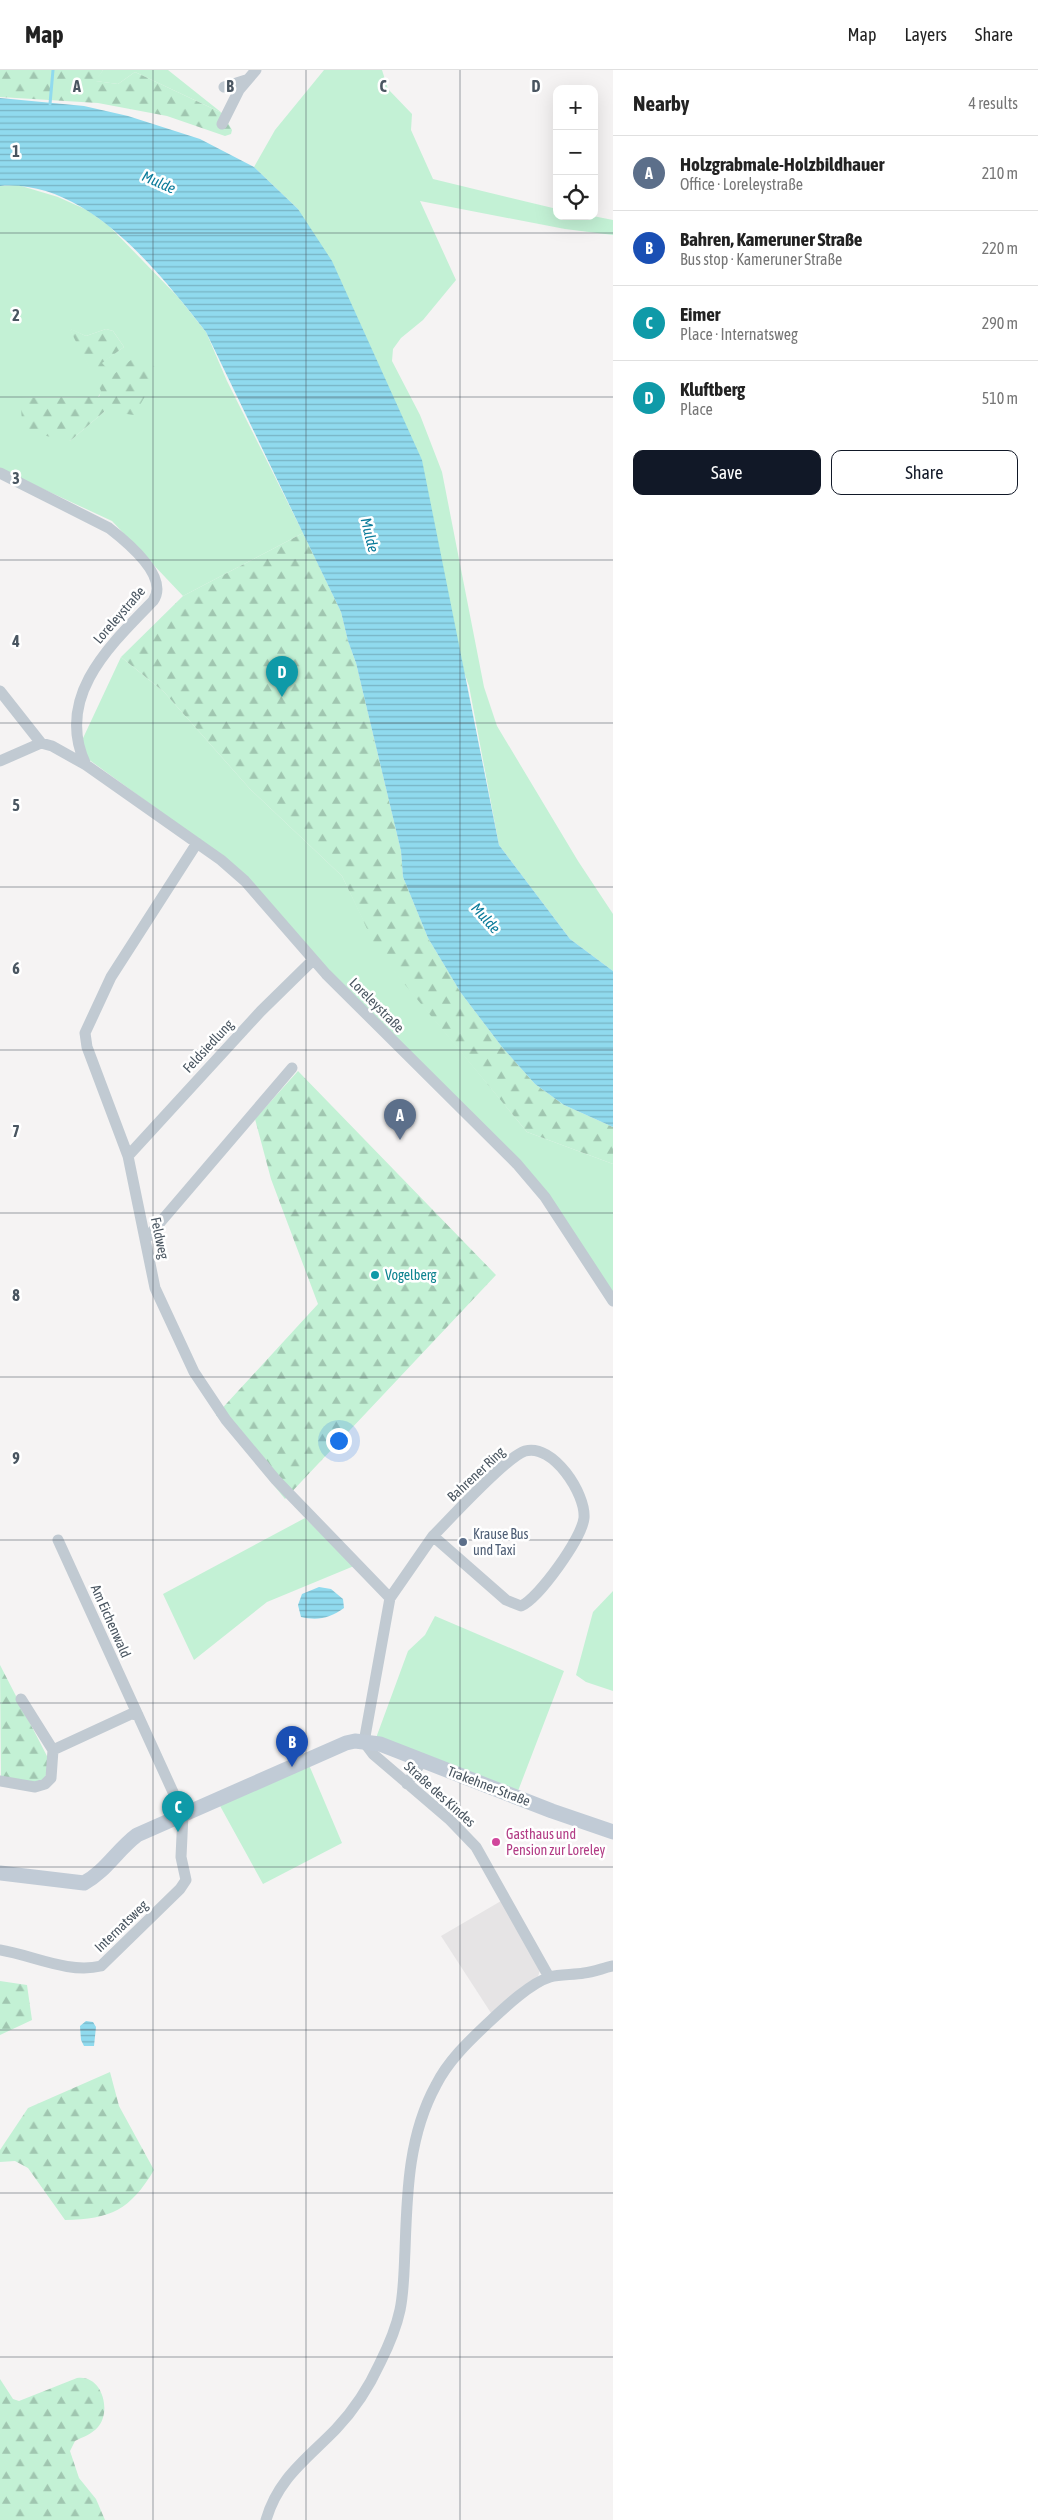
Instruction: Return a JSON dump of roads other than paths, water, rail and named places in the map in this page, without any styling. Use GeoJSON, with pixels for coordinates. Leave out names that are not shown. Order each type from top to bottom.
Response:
{"type":"FeatureCollection","features":[{"type":"Feature","properties":{"kind":"street"},"geometry":{"type":"LineString","coordinates":[[222,124],[232,102],[246,80],[256,70]]}},
{"type":"Feature","properties":{"kind":"street"},"geometry":{"type":"LineString","coordinates":[[224,87],[246,80]]}},
{"type":"Feature","properties":{"kind":"street","name":"Loreleystraße"},"geometry":{"type":"LineString","coordinates":[[0,473],[109,528],[124,540],[146,563],[158,585],[158,594],[109,648],[94,670],[82,694],[75,719],[76,736],[86,765]]}},
{"type":"Feature","properties":{"kind":"street","name":"Loreleystraße"},"geometry":{"type":"LineString","coordinates":[[0,691],[41,743],[52,746],[86,765],[197,843],[245,882],[313,960],[532,1180],[579,1247],[613,1301]]}},
{"type":"Feature","properties":{"kind":"street"},"geometry":{"type":"LineString","coordinates":[[0,761],[41,743]]}},
{"type":"Feature","properties":{"kind":"street","name":"Feldweg"},"geometry":{"type":"LineString","coordinates":[[197,843],[111,977],[85,1033],[93,1070],[115,1116],[128,1156],[155,1288],[194,1372],[213,1402],[276,1480],[390,1598]]}},
{"type":"Feature","properties":{"kind":"street","name":"Feldsiedlung"},"geometry":{"type":"LineString","coordinates":[[128,1156],[255,1018],[313,960]]}},
{"type":"Feature","properties":{"kind":"street"},"geometry":{"type":"LineString","coordinates":[[146,1239],[292,1068]]}},
{"type":"Feature","properties":{"kind":"street","name":"Bahrener Ring"},"geometry":{"type":"LineString","coordinates":[[364,1742],[390,1598],[434,1536],[489,1481],[514,1458],[526,1451],[538,1451],[551,1458],[576,1487],[582,1501],[584,1516],[579,1534],[537,1594],[521,1606],[506,1600],[434,1536]]}},
{"type":"Feature","properties":{"kind":"street","name":"Am Eichenwald"},"geometry":{"type":"LineString","coordinates":[[58,1540],[183,1814]]}},
{"type":"Feature","properties":{"kind":"street"},"geometry":{"type":"LineString","coordinates":[[0,1781],[35,1787],[45,1784],[51,1778],[53,1750],[21,1698]]}},
{"type":"Feature","properties":{"kind":"street"},"geometry":{"type":"LineString","coordinates":[[53,1750],[131,1714],[138,1715]]}},
{"type":"Feature","properties":{"kind":"street"},"geometry":{"type":"LineString","coordinates":[[0,1873],[84,1883],[94,1878],[121,1846],[137,1836],[346,1743],[364,1742]]}},
{"type":"Feature","properties":{"kind":"street","name":"Trakehner Straße"},"geometry":{"type":"LineString","coordinates":[[364,1742],[380,1744],[552,1811],[613,1832]]}},
{"type":"Feature","properties":{"kind":"street","name":"Straße des Kindes"},"geometry":{"type":"LineString","coordinates":[[364,1742],[373,1754],[449,1819],[476,1847],[549,1977]]}},
{"type":"Feature","properties":{"kind":"street"},"geometry":{"type":"LineString","coordinates":[[407,1784],[422,1760]]}},
{"type":"Feature","properties":{"kind":"street","name":"Internatsweg"},"geometry":{"type":"LineString","coordinates":[[0,1950],[50,1962],[94,1967],[101,1966],[175,1894],[186,1880],[181,1857],[183,1814]]}},
{"type":"Feature","properties":{"kind":"street"},"geometry":{"type":"LineString","coordinates":[[266,2520],[270,2504],[280,2485],[348,2416],[371,2382],[380,2363],[400,2311],[408,2183],[414,2146],[426,2106],[436,2084],[450,2063],[484,2026],[534,1985],[549,1977],[586,1973],[613,1966]]}},
{"type":"Feature","properties":{"kind":"water","name":"Mulde"},"geometry":{"type":"Polygon","coordinates":[[[0,98],[84,106],[128,116],[200,139],[254,167],[298,209],[332,261],[422,460],[499,845],[570,939],[613,971],[613,1127],[564,1105],[535,1084],[502,1047],[461,993],[428,938],[403,877],[401,851],[356,663],[341,612],[206,332],[166,282],[143,257],[91,213],[62,197],[32,188],[0,186],[0,98]]]}},
{"type":"Feature","properties":{"kind":"water"},"geometry":{"type":"Polygon","coordinates":[[[319,1587],[331,1589],[343,1599],[344,1608],[324,1618],[301,1617],[298,1605],[302,1594],[319,1587]]]}},
{"type":"Feature","properties":{"kind":"water"},"geometry":{"type":"Polygon","coordinates":[[[86,2021],[93,2022],[96,2027],[94,2046],[84,2046],[81,2040],[80,2026],[86,2021]]]}},
{"type":"Feature","properties":{"kind":"waterway"},"geometry":{"type":"LineString","coordinates":[[50,104],[53,70]]}},
{"type":"Feature","properties":{"kind":"place","name":"Kluftberg"},"geometry":{"type":"Point","coordinates":[282,697]}},
{"type":"Feature","properties":{"kind":"place","name":"Holzgrabmale-Holzbildhauer"},"geometry":{"type":"Point","coordinates":[400,1140]}},
{"type":"Feature","properties":{"kind":"place","name":"Vogelberg"},"geometry":{"type":"Point","coordinates":[375,1275]}},
{"type":"Feature","properties":{"kind":"place","name":"Krause Bus und Taxi"},"geometry":{"type":"Point","coordinates":[463,1542]}},
{"type":"Feature","properties":{"kind":"place","name":"Bahren, Kameruner Straße"},"geometry":{"type":"Point","coordinates":[292,1767]}},
{"type":"Feature","properties":{"kind":"place","name":"Eimer"},"geometry":{"type":"Point","coordinates":[178,1832]}},
{"type":"Feature","properties":{"kind":"place","name":"Gasthaus und Pension zur Loreley"},"geometry":{"type":"Point","coordinates":[496,1842]}}]}
